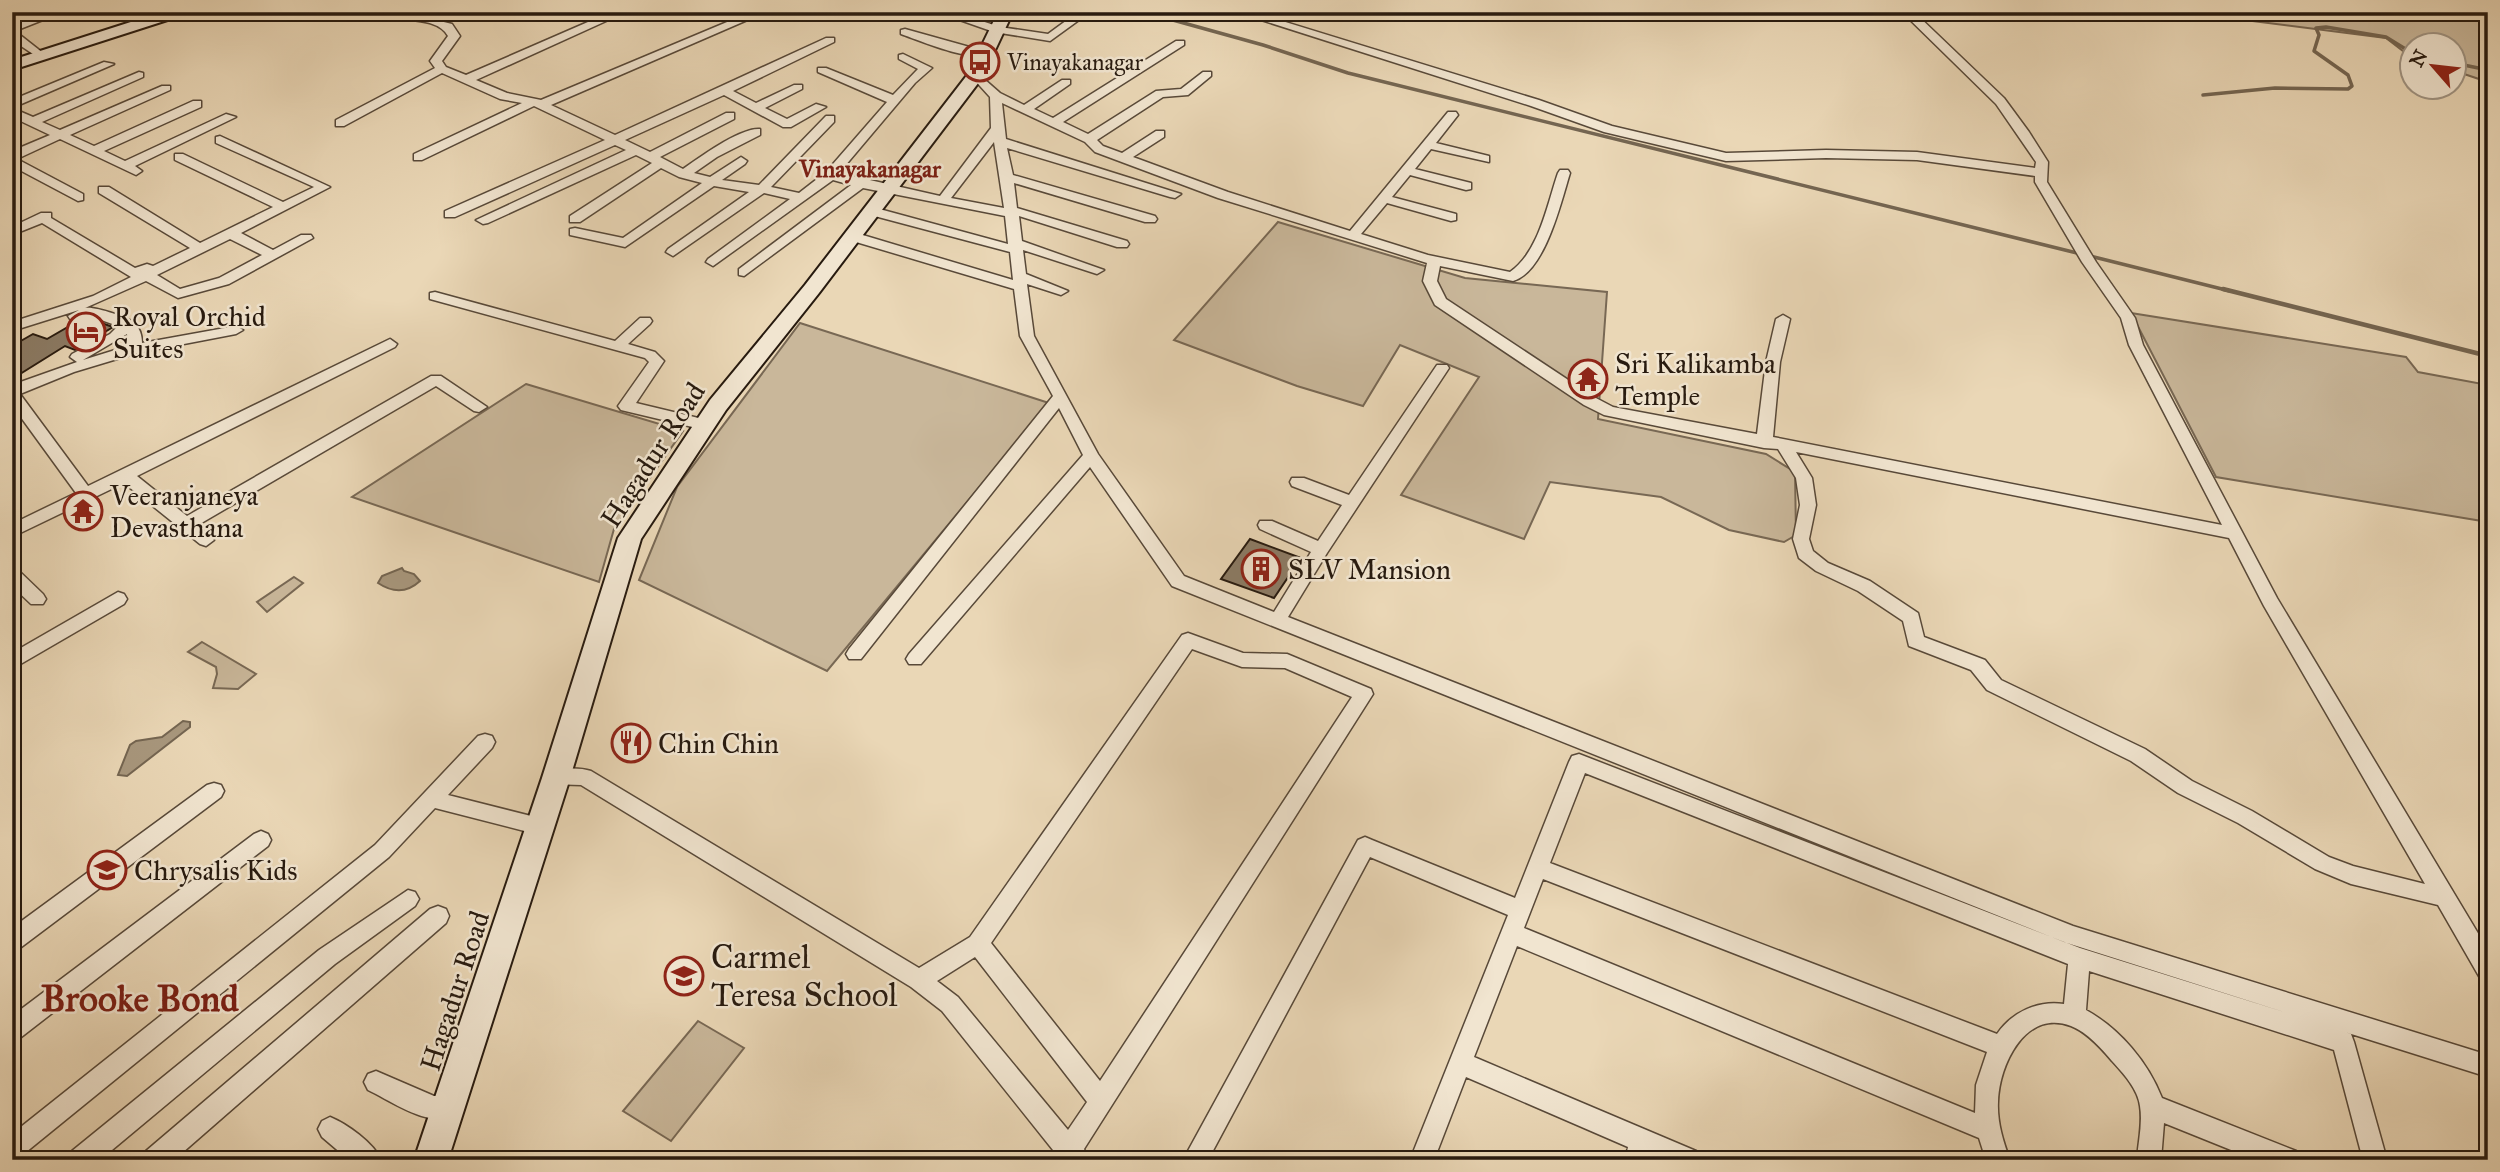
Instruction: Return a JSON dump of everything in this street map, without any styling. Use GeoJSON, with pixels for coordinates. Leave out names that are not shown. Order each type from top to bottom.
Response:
{"type":"FeatureCollection","features":[{"type":"Feature","properties":{"kind":"street"},"geometry":{"type":"LineString","coordinates":[[39,55],[12,31],[58,12]]}},
{"type":"Feature","properties":{"kind":"street"},"geometry":{"type":"LineString","coordinates":[[12,65],[178,12]]}},
{"type":"Feature","properties":{"kind":"street"},"geometry":{"type":"LineString","coordinates":[[378,12],[448,26],[454,36],[436,61],[442,69],[504,96],[537,104],[578,121],[612,141],[684,174],[736,188],[762,189],[800,197]]}},
{"type":"Feature","properties":{"kind":"street"},"geometry":{"type":"LineString","coordinates":[[436,22],[455,12]]}},
{"type":"Feature","properties":{"kind":"street"},"geometry":{"type":"LineString","coordinates":[[468,79],[621,12]]}},
{"type":"Feature","properties":{"kind":"street"},"geometry":{"type":"LineString","coordinates":[[418,157],[537,104],[761,12]]}},
{"type":"Feature","properties":{"kind":"street"},"geometry":{"type":"LineString","coordinates":[[942,12],[1002,21],[1050,38]]}},
{"type":"Feature","properties":{"kind":"street"},"geometry":{"type":"LineString","coordinates":[[1037,50],[1085,12]]}},
{"type":"Feature","properties":{"kind":"street"},"geometry":{"type":"LineString","coordinates":[[1241,12],[1535,103],[1608,129],[1726,157],[1826,154],[1917,156],[2042,173]]}},
{"type":"Feature","properties":{"kind":"street"},"geometry":{"type":"LineString","coordinates":[[1907,12],[2000,101],[2042,162],[2041,182],[2128,318],[2136,345],[2270,601],[2488,971]]}},
{"type":"Feature","properties":{"kind":"street","name":"Hagadur Road"},"geometry":{"type":"LineString","coordinates":[[431,1160],[556,778],[630,538],[705,425],[890,189],[980,64],[1002,21]]}},
{"type":"Feature","properties":{"kind":"street"},"geometry":{"type":"LineString","coordinates":[[905,32],[967,52],[980,64],[996,96],[1027,336],[1091,456],[1178,581],[2072,935],[2488,1066]]}},
{"type":"Feature","properties":{"kind":"street"},"geometry":{"type":"LineString","coordinates":[[450,214],[779,66],[830,40]]}},
{"type":"Feature","properties":{"kind":"street"},"geometry":{"type":"LineString","coordinates":[[1053,123],[1180,43]]}},
{"type":"Feature","properties":{"kind":"street"},"geometry":{"type":"LineString","coordinates":[[713,262],[831,175],[897,101],[911,81],[926,68],[903,57]]}},
{"type":"Feature","properties":{"kind":"street"},"geometry":{"type":"LineString","coordinates":[[14,112],[108,64]]}},
{"type":"Feature","properties":{"kind":"street"},"geometry":{"type":"LineString","coordinates":[[340,123],[442,69]]}},
{"type":"Feature","properties":{"kind":"street"},"geometry":{"type":"LineString","coordinates":[[822,70],[897,101]]}},
{"type":"Feature","properties":{"kind":"street"},"geometry":{"type":"LineString","coordinates":[[1089,139],[1160,94],[1184,92],[1207,74]]}},
{"type":"Feature","properties":{"kind":"street"},"geometry":{"type":"LineString","coordinates":[[32,121],[139,75]]}},
{"type":"Feature","properties":{"kind":"street"},"geometry":{"type":"LineString","coordinates":[[1027,109],[1066,82]]}},
{"type":"Feature","properties":{"kind":"street"},"geometry":{"type":"LineString","coordinates":[[754,108],[798,87]]}},
{"type":"Feature","properties":{"kind":"street"},"geometry":{"type":"LineString","coordinates":[[12,158],[166,88]]}},
{"type":"Feature","properties":{"kind":"street"},"geometry":{"type":"LineString","coordinates":[[723,90],[787,124],[820,107]]}},
{"type":"Feature","properties":{"kind":"street"},"geometry":{"type":"LineString","coordinates":[[996,96],[1089,139],[1099,149],[1223,195],[1434,261],[1513,277],[1522,273],[1543,233],[1564,173]]}},
{"type":"Feature","properties":{"kind":"street"},"geometry":{"type":"LineString","coordinates":[[94,151],[197,104]]}},
{"type":"Feature","properties":{"kind":"street"},"geometry":{"type":"LineString","coordinates":[[14,112],[130,168],[230,117]]}},
{"type":"Feature","properties":{"kind":"street"},"geometry":{"type":"LineString","coordinates":[[1353,236],[1452,116]]}},
{"type":"Feature","properties":{"kind":"street"},"geometry":{"type":"LineString","coordinates":[[730,117],[654,161],[575,226],[625,243],[741,161]]}},
{"type":"Feature","properties":{"kind":"street"},"geometry":{"type":"LineString","coordinates":[[673,252],[762,189],[830,119]]}},
{"type":"Feature","properties":{"kind":"street"},"geometry":{"type":"LineString","coordinates":[[684,174],[713,154],[757,132]]}},
{"type":"Feature","properties":{"kind":"street"},"geometry":{"type":"LineString","coordinates":[[1123,158],[1160,134]]}},
{"type":"Feature","properties":{"kind":"street"},"geometry":{"type":"LineString","coordinates":[[1000,135],[1175,194]]}},
{"type":"Feature","properties":{"kind":"street"},"geometry":{"type":"LineString","coordinates":[[944,199],[1000,135]]}},
{"type":"Feature","properties":{"kind":"street"},"geometry":{"type":"LineString","coordinates":[[12,222],[22,227],[47,218],[135,274],[230,233],[324,187],[220,140]]}},
{"type":"Feature","properties":{"kind":"street"},"geometry":{"type":"LineString","coordinates":[[1430,145],[1485,159]]}},
{"type":"Feature","properties":{"kind":"street"},"geometry":{"type":"LineString","coordinates":[[483,220],[634,152]]}},
{"type":"Feature","properties":{"kind":"street"},"geometry":{"type":"LineString","coordinates":[[179,157],[282,208]]}},
{"type":"Feature","properties":{"kind":"street"},"geometry":{"type":"LineString","coordinates":[[12,158],[78,197]]}},
{"type":"Feature","properties":{"kind":"street"},"geometry":{"type":"LineString","coordinates":[[1409,171],[1466,186]]}},
{"type":"Feature","properties":{"kind":"street"},"geometry":{"type":"LineString","coordinates":[[831,175],[860,184],[1018,212],[1122,244]]}},
{"type":"Feature","properties":{"kind":"street"},"geometry":{"type":"LineString","coordinates":[[1007,177],[1150,219]]}},
{"type":"Feature","properties":{"kind":"street"},"geometry":{"type":"LineString","coordinates":[[744,272],[860,184]]}},
{"type":"Feature","properties":{"kind":"street"},"geometry":{"type":"LineString","coordinates":[[104,190],[196,246]]}},
{"type":"Feature","properties":{"kind":"street"},"geometry":{"type":"LineString","coordinates":[[1386,199],[1451,217]]}},
{"type":"Feature","properties":{"kind":"street"},"geometry":{"type":"LineString","coordinates":[[872,211],[1097,270]]}},
{"type":"Feature","properties":{"kind":"street"},"geometry":{"type":"LineString","coordinates":[[230,233],[272,256]]}},
{"type":"Feature","properties":{"kind":"street"},"geometry":{"type":"LineString","coordinates":[[851,236],[1061,291]]}},
{"type":"Feature","properties":{"kind":"street"},"geometry":{"type":"LineString","coordinates":[[146,275],[178,294],[224,281],[306,238]]}},
{"type":"Feature","properties":{"kind":"street"},"geometry":{"type":"LineString","coordinates":[[12,327],[98,299],[196,246]]}},
{"type":"Feature","properties":{"kind":"street"},"geometry":{"type":"LineString","coordinates":[[1434,261],[1430,281],[1440,302],[1478,324],[1589,401],[1609,411],[2235,533]]}},
{"type":"Feature","properties":{"kind":"street"},"geometry":{"type":"LineString","coordinates":[[435,296],[650,355],[657,361],[626,406],[705,425]]}},
{"type":"Feature","properties":{"kind":"street"},"geometry":{"type":"LineString","coordinates":[[12,339],[90,311],[128,325],[135,335],[135,349]]}},
{"type":"Feature","properties":{"kind":"street"},"geometry":{"type":"LineString","coordinates":[[1764,443],[1773,362],[1783,319]]}},
{"type":"Feature","properties":{"kind":"street"},"geometry":{"type":"LineString","coordinates":[[618,346],[645,321]]}},
{"type":"Feature","properties":{"kind":"street"},"geometry":{"type":"LineString","coordinates":[[86,495],[13,393],[68,365],[115,337],[128,325]]}},
{"type":"Feature","properties":{"kind":"street"},"geometry":{"type":"LineString","coordinates":[[12,381],[135,349],[236,330]]}},
{"type":"Feature","properties":{"kind":"street"},"geometry":{"type":"LineString","coordinates":[[12,531],[390,345]]}},
{"type":"Feature","properties":{"kind":"street"},"geometry":{"type":"LineString","coordinates":[[1277,621],[1321,549],[1442,368]]}},
{"type":"Feature","properties":{"kind":"street"},"geometry":{"type":"LineString","coordinates":[[186,524],[436,379],[479,407]]}},
{"type":"Feature","properties":{"kind":"street"},"geometry":{"type":"LineString","coordinates":[[855,654],[1061,396]]}},
{"type":"Feature","properties":{"kind":"street"},"geometry":{"type":"LineString","coordinates":[[1785,447],[1804,478],[1808,505],[1801,539],[1805,554],[1822,567],[1864,586],[1912,618],[1915,641],[1978,665],[1994,685],[2138,755],[2185,787],[2245,817],[2322,863],[2351,875],[2442,897]]}},
{"type":"Feature","properties":{"kind":"street"},"geometry":{"type":"LineString","coordinates":[[915,659],[1091,456]]}},
{"type":"Feature","properties":{"kind":"street"},"geometry":{"type":"LineString","coordinates":[[125,475],[206,540]]}},
{"type":"Feature","properties":{"kind":"street"},"geometry":{"type":"LineString","coordinates":[[1298,482],[1353,503]]}},
{"type":"Feature","properties":{"kind":"street"},"geometry":{"type":"LineString","coordinates":[[1266,525],[1321,549]]}},
{"type":"Feature","properties":{"kind":"street"},"geometry":{"type":"LineString","coordinates":[[12,575],[37,599]]}},
{"type":"Feature","properties":{"kind":"street"},"geometry":{"type":"LineString","coordinates":[[12,662],[118,599]]}},
{"type":"Feature","properties":{"kind":"street"},"geometry":{"type":"LineString","coordinates":[[556,778],[584,777],[919,980],[950,1004],[1073,1155],[1101,1101],[1364,694],[1287,661],[1242,660],[1188,640],[978,944],[919,980]]}},
{"type":"Feature","properties":{"kind":"street"},"geometry":{"type":"LineString","coordinates":[[12,1149],[382,851],[485,742]]}},
{"type":"Feature","properties":{"kind":"street"},"geometry":{"type":"LineString","coordinates":[[1422,1160],[1579,762],[2079,958],[2343,1042],[2375,1160]]}},
{"type":"Feature","properties":{"kind":"street"},"geometry":{"type":"LineString","coordinates":[[12,941],[214,791]]}},
{"type":"Feature","properties":{"kind":"street"},"geometry":{"type":"LineString","coordinates":[[431,799],[540,826]]}},
{"type":"Feature","properties":{"kind":"street"},"geometry":{"type":"LineString","coordinates":[[12,1030],[261,840]]}},
{"type":"Feature","properties":{"kind":"street"},"geometry":{"type":"LineString","coordinates":[[1195,1160],[1365,846],[1521,910]]}},
{"type":"Feature","properties":{"kind":"street"},"geometry":{"type":"LineString","coordinates":[[1537,867],[2000,1046]]}},
{"type":"Feature","properties":{"kind":"street"},"geometry":{"type":"LineString","coordinates":[[81,1160],[327,957],[408,899]]}},
{"type":"Feature","properties":{"kind":"street"},"geometry":{"type":"LineString","coordinates":[[155,1160],[438,916]]}},
{"type":"Feature","properties":{"kind":"street"},"geometry":{"type":"LineString","coordinates":[[1511,933],[1988,1130]]}},
{"type":"Feature","properties":{"kind":"street"},"geometry":{"type":"LineString","coordinates":[[978,944],[1101,1101]]}},
{"type":"Feature","properties":{"kind":"street"},"geometry":{"type":"LineString","coordinates":[[2074,1016],[2079,958]]}},
{"type":"Feature","properties":{"kind":"street"},"geometry":{"type":"LineString","coordinates":[[1998,1160],[1988,1130],[1986,1101],[1991,1068],[2000,1046],[2017,1027],[2043,1013],[2074,1016],[2114,1045],[2136,1070],[2152,1105],[2149,1160]]}},
{"type":"Feature","properties":{"kind":"street"},"geometry":{"type":"LineString","coordinates":[[1459,1062],[1639,1150],[1687,1160]]}},
{"type":"Feature","properties":{"kind":"street"},"geometry":{"type":"LineString","coordinates":[[376,1082],[433,1108],[448,1108]]}},
{"type":"Feature","properties":{"kind":"street"},"geometry":{"type":"LineString","coordinates":[[2152,1105],[2287,1160]]}},
{"type":"Feature","properties":{"kind":"street"},"geometry":{"type":"LineString","coordinates":[[330,1129],[369,1160]]}},
{"type":"Feature","properties":{"kind":"shaded area"},"geometry":{"type":"Polygon","coordinates":[[[2181,12],[2488,12],[2488,82],[2468,75],[2468,32],[2398,32],[2398,47],[2386,38],[2181,12]]]}},
{"type":"Feature","properties":{"kind":"shaded area"},"geometry":{"type":"Polygon","coordinates":[[[1278,222],[1465,278],[1607,292],[1598,419],[1766,454],[1795,472],[1796,535],[1784,542],[1729,530],[1661,497],[1550,482],[1524,539],[1401,495],[1479,377],[1400,345],[1363,406],[1297,386],[1174,340],[1278,222]]]}},
{"type":"Feature","properties":{"kind":"shaded area"},"geometry":{"type":"Polygon","coordinates":[[[2131,313],[2406,357],[2418,372],[2488,385],[2488,522],[2216,477],[2131,313]]]}},
{"type":"Feature","properties":{"kind":"shaded area"},"geometry":{"type":"Polygon","coordinates":[[[800,323],[1049,403],[827,671],[639,580],[677,487],[800,323]]]}},
{"type":"Feature","properties":{"kind":"shaded area"},"geometry":{"type":"Polygon","coordinates":[[[526,384],[683,431],[614,529],[599,582],[352,497],[526,384]]]}},
{"type":"Feature","properties":{"kind":"shaded area"},"geometry":{"type":"Polygon","coordinates":[[[402,568],[414,574],[420,581],[410,588],[400,590],[389,589],[378,583],[382,576],[402,568]]]}},
{"type":"Feature","properties":{"kind":"shaded area"},"geometry":{"type":"Polygon","coordinates":[[[294,577],[303,583],[267,612],[257,602],[294,577]]]}},
{"type":"Feature","properties":{"kind":"shaded area"},"geometry":{"type":"Polygon","coordinates":[[[202,642],[256,674],[238,689],[213,688],[216,667],[188,652],[202,642]]]}},
{"type":"Feature","properties":{"kind":"shaded area"},"geometry":{"type":"Polygon","coordinates":[[[183,721],[190,722],[190,727],[127,776],[118,775],[130,745],[136,741],[162,737],[183,721]]]}},
{"type":"Feature","properties":{"kind":"shaded area"},"geometry":{"type":"Polygon","coordinates":[[[698,1021],[744,1048],[671,1141],[623,1111],[698,1021]]]}},
{"type":"Feature","properties":{"kind":"building"},"geometry":{"type":"Polygon","coordinates":[[[90,319],[113,327],[75,350],[65,346],[12,379],[12,346],[33,334],[47,339],[80,320],[90,319]]]}},
{"type":"Feature","properties":{"kind":"building","name":"SLV Mansion"},"geometry":{"type":"Polygon","coordinates":[[[1250,539],[1301,558],[1274,598],[1221,579],[1250,539]]]}},
{"type":"Feature","properties":{"kind":"waterway"},"geometry":{"type":"LineString","coordinates":[[1144,12],[1263,45],[1348,73],[2081,254]]}},
{"type":"Feature","properties":{"kind":"waterway"},"geometry":{"type":"LineString","coordinates":[[2203,95],[2275,88],[2348,89],[2352,86],[2348,75],[2314,51],[2319,35],[2316,28],[2326,27],[2386,37],[2398,44]]}},
{"type":"Feature","properties":{"kind":"waterway"},"geometry":{"type":"LineString","coordinates":[[2468,66],[2488,70]]}},
{"type":"Feature","properties":{"kind":"waterway"},"geometry":{"type":"LineString","coordinates":[[2090,256],[2230,291]]}},
{"type":"Feature","properties":{"kind":"waterway"},"geometry":{"type":"LineString","coordinates":[[2223,289],[2488,356]]}},
{"type":"Feature","properties":{"kind":"place","name":"Vinayakanagar"},"geometry":{"type":"Point","coordinates":[980,62]}},
{"type":"Feature","properties":{"kind":"place","name":"Royal Orchid Suites"},"geometry":{"type":"Point","coordinates":[86,332]}},
{"type":"Feature","properties":{"kind":"place","name":"Sri Kalikamba Temple"},"geometry":{"type":"Point","coordinates":[1588,379]}},
{"type":"Feature","properties":{"kind":"place","name":"Veeranjaneya Devasthana"},"geometry":{"type":"Point","coordinates":[83,511]}},
{"type":"Feature","properties":{"kind":"place","name":"SLV Mansion"},"geometry":{"type":"Point","coordinates":[1261,569]}},
{"type":"Feature","properties":{"kind":"place","name":"Chin Chin"},"geometry":{"type":"Point","coordinates":[631,743]}},
{"type":"Feature","properties":{"kind":"place","name":"Chrysalis Kids"},"geometry":{"type":"Point","coordinates":[107,870]}},
{"type":"Feature","properties":{"kind":"place","name":"Carmel Teresa School"},"geometry":{"type":"Point","coordinates":[684,976]}},
{"type":"Feature","properties":{"kind":"district","name":"Vinayakanagar"},"geometry":{"type":"Point","coordinates":[870,169]}},
{"type":"Feature","properties":{"kind":"district","name":"Brooke Bond"},"geometry":{"type":"Point","coordinates":[140,998]}}]}
